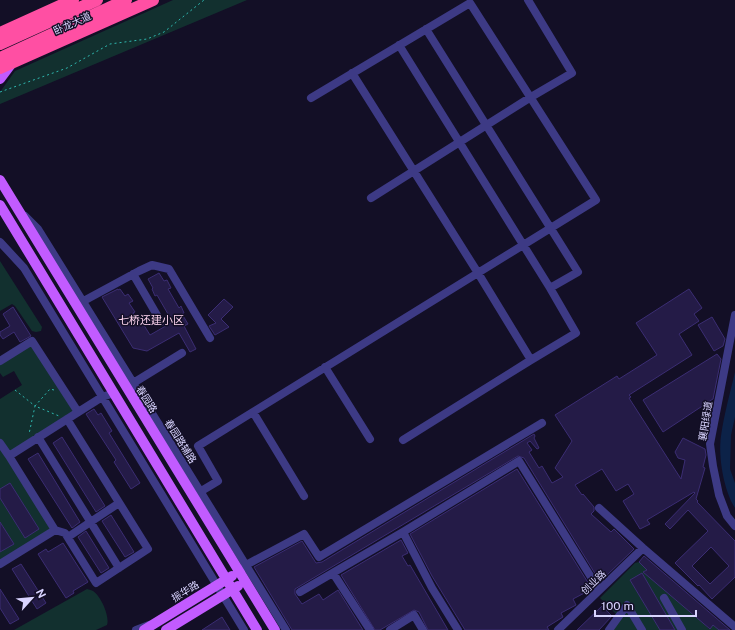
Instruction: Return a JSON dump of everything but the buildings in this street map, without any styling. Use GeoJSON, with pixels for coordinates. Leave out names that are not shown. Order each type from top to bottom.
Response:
{"type":"FeatureCollection","features":[{"type":"Feature","properties":{"kind":"highway","name":"卧龙大道"},"geometry":{"type":"LineString","coordinates":[[0,33],[74,0]]}},
{"type":"Feature","properties":{"kind":"highway"},"geometry":{"type":"LineString","coordinates":[[0,44],[97,0]]}},
{"type":"Feature","properties":{"kind":"highway"},"geometry":{"type":"LineString","coordinates":[[0,58],[126,0]]}},
{"type":"Feature","properties":{"kind":"highway","name":"卧龙大道"},"geometry":{"type":"LineString","coordinates":[[0,68],[153,0]]}},
{"type":"Feature","properties":{"kind":"main road"},"geometry":{"type":"LineString","coordinates":[[0,80],[13,62]]}},
{"type":"Feature","properties":{"kind":"main road","name":"春园路"},"geometry":{"type":"LineString","coordinates":[[0,180],[80,304],[243,569],[246,582],[270,613],[275,630]]}},
{"type":"Feature","properties":{"kind":"main road"},"geometry":{"type":"LineString","coordinates":[[0,205],[257,630]]}},
{"type":"Feature","properties":{"kind":"main road","name":"振华路"},"geometry":{"type":"LineString","coordinates":[[144,630],[243,569]]}},
{"type":"Feature","properties":{"kind":"main road"},"geometry":{"type":"LineString","coordinates":[[167,630],[246,582]]}},
{"type":"Feature","properties":{"kind":"street"},"geometry":{"type":"LineString","coordinates":[[371,198],[531,97],[572,73],[528,0]]}},
{"type":"Feature","properties":{"kind":"street"},"geometry":{"type":"LineString","coordinates":[[196,493],[218,481],[198,446],[596,200],[472,1],[310,98]]}},
{"type":"Feature","properties":{"kind":"street"},"geometry":{"type":"LineString","coordinates":[[426,29],[578,272],[550,288]]}},
{"type":"Feature","properties":{"kind":"street"},"geometry":{"type":"LineString","coordinates":[[399,45],[550,288],[576,333],[530,360],[403,440]]}},
{"type":"Feature","properties":{"kind":"street"},"geometry":{"type":"LineString","coordinates":[[352,73],[478,273],[530,360]]}},
{"type":"Feature","properties":{"kind":"street"},"geometry":{"type":"LineString","coordinates":[[0,242],[24,268],[244,630]]}},
{"type":"Feature","properties":{"kind":"street"},"geometry":{"type":"LineString","coordinates":[[80,304],[152,265],[169,269],[210,338]]}},
{"type":"Feature","properties":{"kind":"street"},"geometry":{"type":"LineString","coordinates":[[133,274],[161,322]]}},
{"type":"Feature","properties":{"kind":"street","name":"襄阳绿道"},"geometry":{"type":"LineString","coordinates":[[735,315],[710,444],[719,495],[727,516],[735,526]]}},
{"type":"Feature","properties":{"kind":"street"},"geometry":{"type":"LineString","coordinates":[[0,361],[32,341],[78,412]]}},
{"type":"Feature","properties":{"kind":"street"},"geometry":{"type":"LineString","coordinates":[[130,385],[182,353]]}},
{"type":"Feature","properties":{"kind":"street"},"geometry":{"type":"LineString","coordinates":[[325,367],[370,439]]}},
{"type":"Feature","properties":{"kind":"street"},"geometry":{"type":"LineString","coordinates":[[66,419],[148,549],[96,583],[65,533],[54,530],[3,450],[27,444],[66,419],[102,397],[114,393]]}},
{"type":"Feature","properties":{"kind":"street"},"geometry":{"type":"LineString","coordinates":[[253,412],[304,496]]}},
{"type":"Feature","properties":{"kind":"street"},"geometry":{"type":"LineString","coordinates":[[286,630],[270,613],[243,569],[304,534],[319,557],[542,422]]}},
{"type":"Feature","properties":{"kind":"street"},"geometry":{"type":"LineString","coordinates":[[38,437],[119,568]]}},
{"type":"Feature","properties":{"kind":"street"},"geometry":{"type":"LineString","coordinates":[[300,592],[403,532],[519,461],[599,590]]}},
{"type":"Feature","properties":{"kind":"street"},"geometry":{"type":"LineString","coordinates":[[68,537],[119,503]]}},
{"type":"Feature","properties":{"kind":"street"},"geometry":{"type":"LineString","coordinates":[[599,508],[735,627]]}},
{"type":"Feature","properties":{"kind":"street"},"geometry":{"type":"LineString","coordinates":[[174,516],[184,510]]}},
{"type":"Feature","properties":{"kind":"street"},"geometry":{"type":"LineString","coordinates":[[0,564],[54,530]]}},
{"type":"Feature","properties":{"kind":"street"},"geometry":{"type":"LineString","coordinates":[[403,532],[432,588],[458,630]]}},
{"type":"Feature","properties":{"kind":"street","name":"创业路"},"geometry":{"type":"LineString","coordinates":[[558,630],[643,548]]}},
{"type":"Feature","properties":{"kind":"street"},"geometry":{"type":"LineString","coordinates":[[333,573],[370,630]]}},
{"type":"Feature","properties":{"kind":"street"},"geometry":{"type":"LineString","coordinates":[[664,598],[682,630]]}},
{"type":"Feature","properties":{"kind":"street"},"geometry":{"type":"LineString","coordinates":[[609,630],[627,605],[642,630]]}},
{"type":"Feature","properties":{"kind":"street"},"geometry":{"type":"LineString","coordinates":[[390,630],[414,615],[423,630]]}},
{"type":"Feature","properties":{"kind":"street"},"geometry":{"type":"LineString","coordinates":[[136,630],[156,623]]}},
{"type":"Feature","properties":{"kind":"path"},"geometry":{"type":"LineString","coordinates":[[0,92],[66,68],[110,44],[147,39],[164,32],[185,17],[204,0]]}},
{"type":"Feature","properties":{"kind":"path"},"geometry":{"type":"LineString","coordinates":[[27,444],[35,406],[50,389],[67,395]]}},
{"type":"Feature","properties":{"kind":"path"},"geometry":{"type":"LineString","coordinates":[[15,390],[35,406],[66,419]]}},
{"type":"Feature","properties":{"kind":"green space"},"geometry":{"type":"Polygon","coordinates":[[[173,0],[247,0],[0,104],[0,92],[15,71],[173,0]]]}},
{"type":"Feature","properties":{"kind":"green space"},"geometry":{"type":"Polygon","coordinates":[[[0,261],[42,327],[41,331],[32,331],[15,306],[12,304],[0,311],[0,261]]]}},
{"type":"Feature","properties":{"kind":"green space"},"geometry":{"type":"Polygon","coordinates":[[[32,341],[78,412],[9,456],[56,530],[0,564],[0,399],[22,385],[14,371],[3,377],[0,373],[0,361],[32,341]]]}},
{"type":"Feature","properties":{"kind":"green space"},"geometry":{"type":"Polygon","coordinates":[[[639,562],[658,578],[709,629],[713,625],[719,630],[609,630],[619,617],[600,598],[635,563],[639,562]]]}},
{"type":"Feature","properties":{"kind":"green space"},"geometry":{"type":"Polygon","coordinates":[[[87,589],[93,591],[102,602],[108,621],[107,625],[96,630],[14,630],[87,589]]]}},
{"type":"Feature","properties":{"kind":"water"},"geometry":{"type":"Polygon","coordinates":[[[735,372],[735,417],[731,435],[730,469],[735,483],[735,508],[725,483],[721,464],[720,444],[735,372]]]}},
{"type":"Feature","properties":{"kind":"district","name":"七桥还建小区"},"geometry":{"type":"Point","coordinates":[151,320]}}]}
